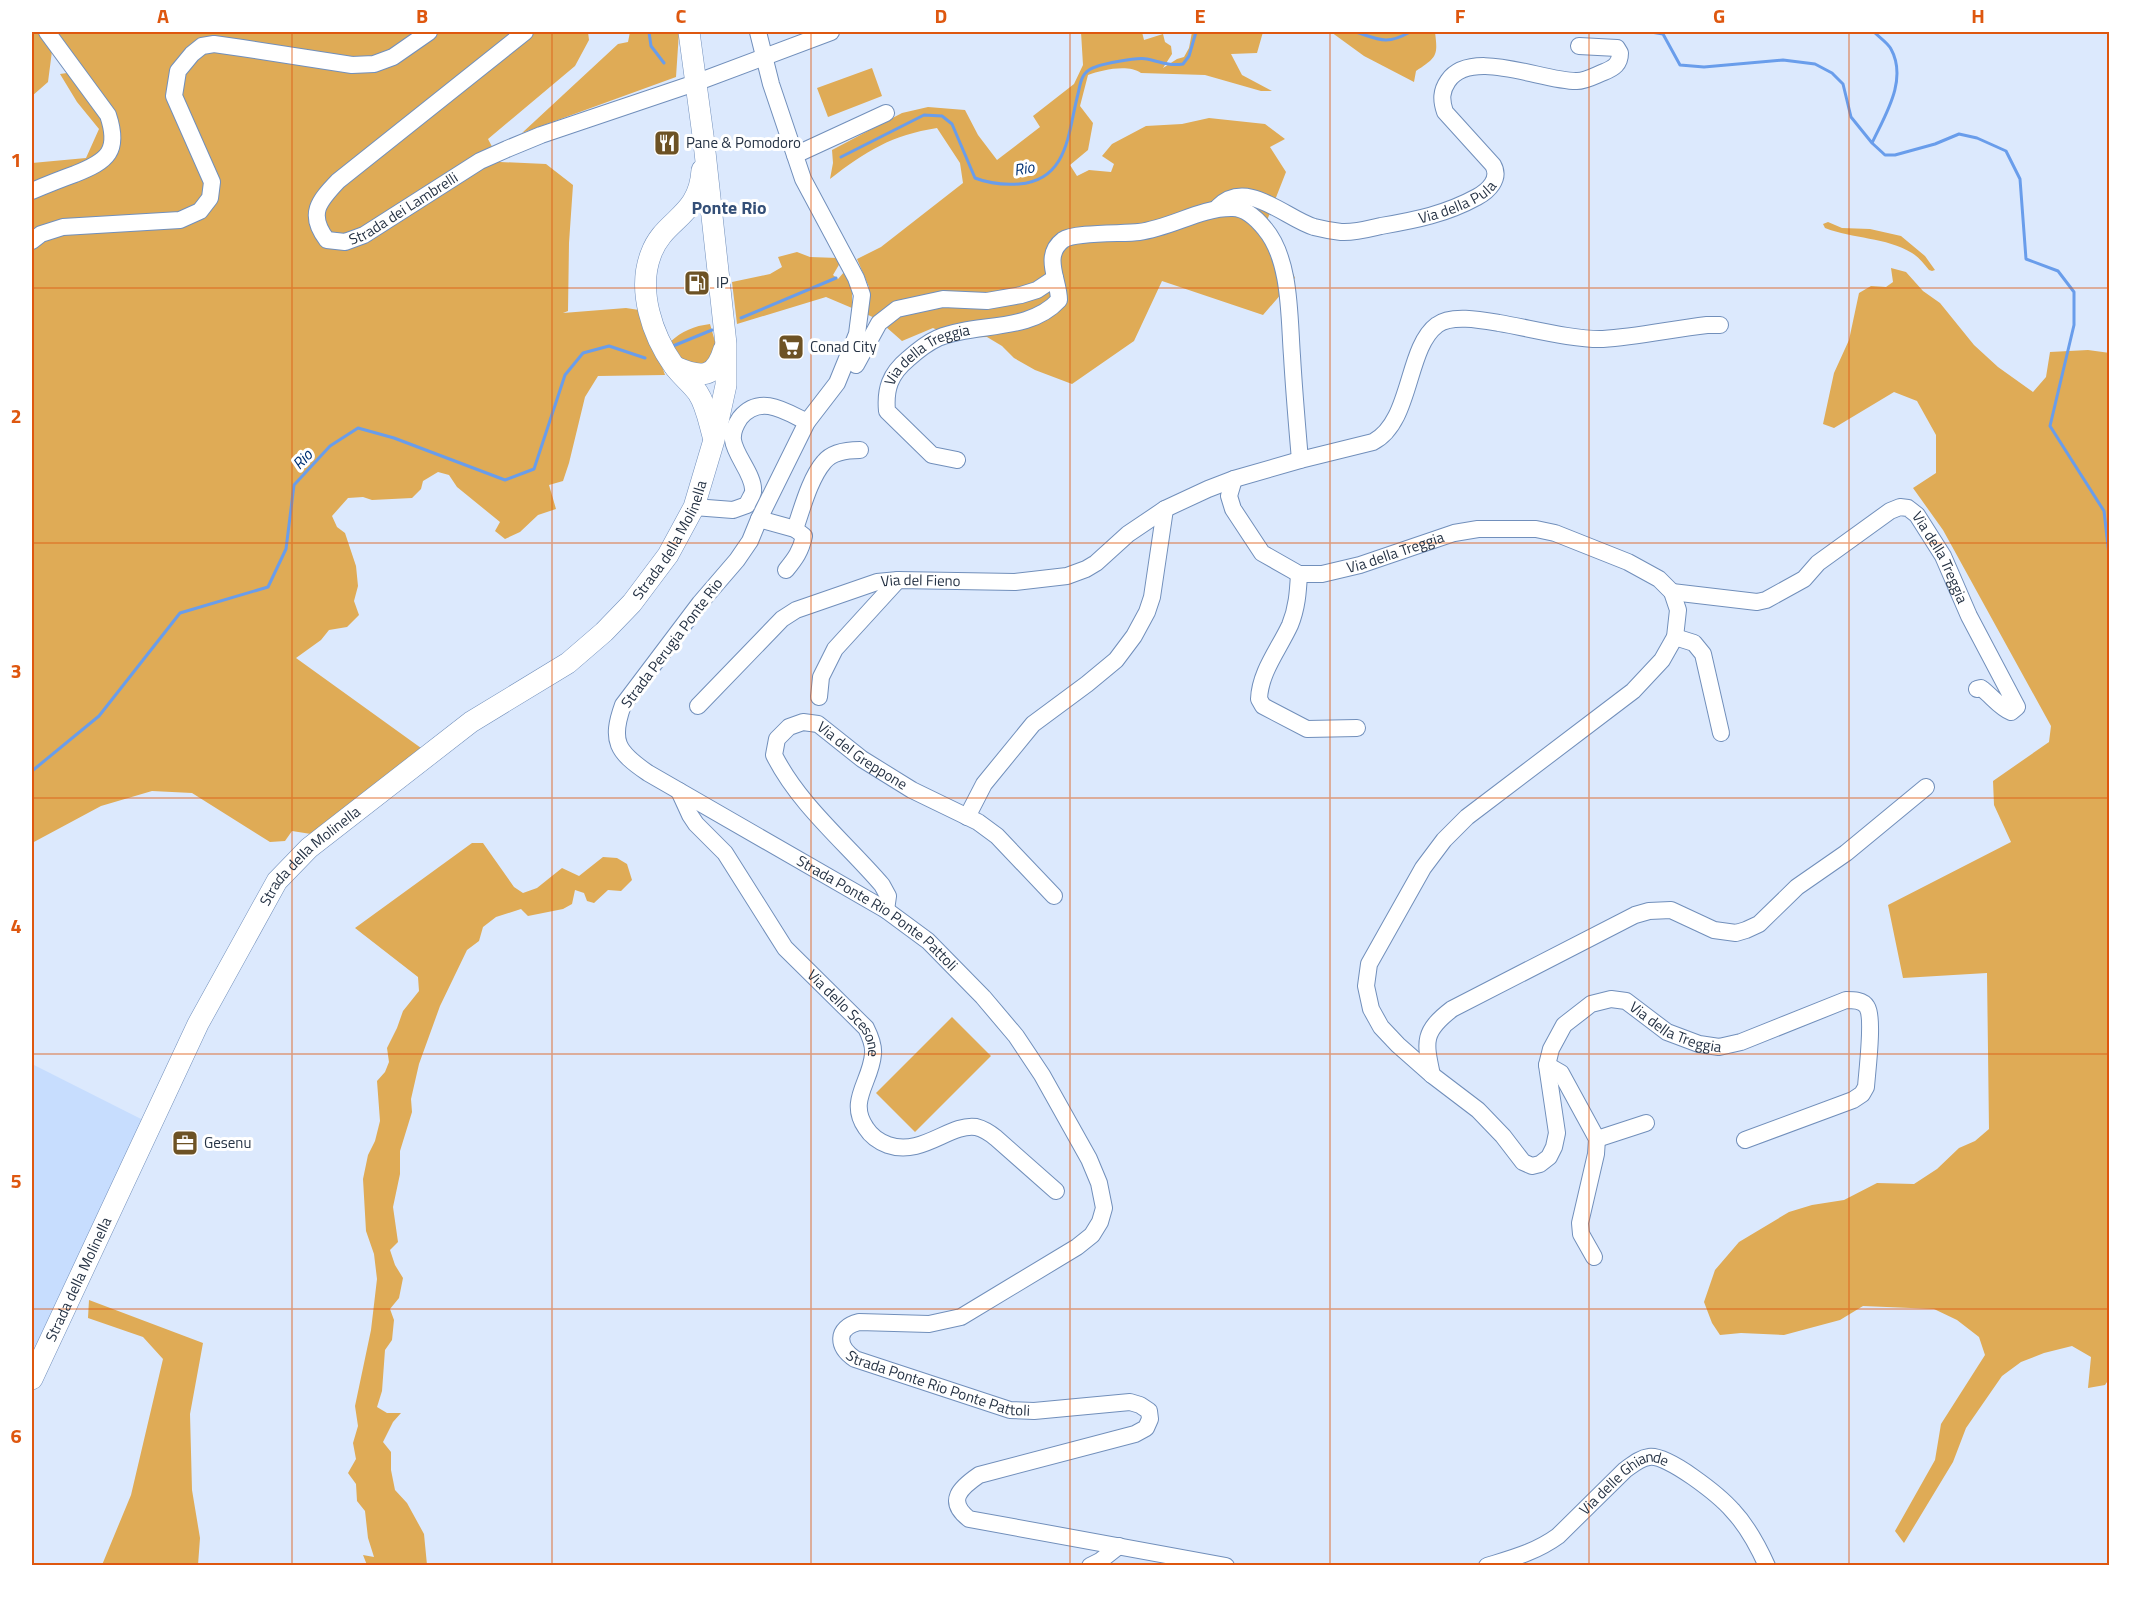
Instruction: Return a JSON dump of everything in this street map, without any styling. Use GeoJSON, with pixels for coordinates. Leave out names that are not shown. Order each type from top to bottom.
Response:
{"type":"FeatureCollection","features":[{"type":"Feature","properties":{"kind":"main road"},"geometry":{"type":"LineString","coordinates":[[689,32],[717,251],[726,344],[726,386],[714,440]]}},
{"type":"Feature","properties":{"kind":"main road"},"geometry":{"type":"LineString","coordinates":[[704,143],[702,180],[696,199],[662,235],[651,254],[644,288],[657,339],[675,367],[699,394],[714,440]]}},
{"type":"Feature","properties":{"kind":"main road"},"geometry":{"type":"LineString","coordinates":[[662,235],[692,225],[707,234],[717,251]]}},
{"type":"Feature","properties":{"kind":"main road"},"geometry":{"type":"LineString","coordinates":[[675,367],[694,375],[705,374],[715,369],[720,362],[726,344]]}},
{"type":"Feature","properties":{"kind":"main road"},"geometry":{"type":"LineString","coordinates":[[699,394],[717,393],[726,386]]}},
{"type":"Feature","properties":{"kind":"main road","name":"Strada della Molinella"},"geometry":{"type":"LineString","coordinates":[[32,1379],[198,1024],[277,881],[309,848],[471,722],[568,663],[604,633],[632,603],[668,555],[694,507],[714,440]]}},
{"type":"Feature","properties":{"kind":"street"},"geometry":{"type":"LineString","coordinates":[[32,191],[98,165],[108,154],[112,143],[113,129],[108,115],[47,32]]}},
{"type":"Feature","properties":{"kind":"street"},"geometry":{"type":"LineString","coordinates":[[32,241],[40,234],[63,227],[180,220],[200,211],[210,198],[212,182],[174,96],[178,71],[202,46],[224,46],[352,65],[374,64],[393,57],[429,32]]}},
{"type":"Feature","properties":{"kind":"street","name":"Strada dei Lambrelli"},"geometry":{"type":"LineString","coordinates":[[525,32],[338,181],[322,197],[316,213],[318,229],[327,240],[345,242],[363,235],[480,161],[516,145],[695,83],[831,32]]}},
{"type":"Feature","properties":{"kind":"street","name":"Strada Perugia Ponte Rio"},"geometry":{"type":"LineString","coordinates":[[702,804],[630,761],[621,751],[616,737],[617,722],[623,705],[750,541],[807,422],[837,383],[857,334],[862,296],[856,278],[803,179],[771,84],[758,32]]}},
{"type":"Feature","properties":{"kind":"street","name":"Via della Pula"},"geometry":{"type":"LineString","coordinates":[[1216,210],[1223,202],[1233,197],[1245,196],[1263,201],[1313,227],[1341,232],[1360,231],[1430,218],[1455,209],[1488,190],[1496,172],[1493,165],[1445,112],[1441,100],[1448,81],[1464,68],[1474,66],[1580,81],[1611,69],[1618,63],[1620,53],[1617,48],[1579,46]]}},
{"type":"Feature","properties":{"kind":"street"},"geometry":{"type":"LineString","coordinates":[[795,155],[886,114]]}},
{"type":"Feature","properties":{"kind":"street","name":"Via della Treggia"},"geometry":{"type":"LineString","coordinates":[[957,460],[932,455],[887,411],[886,394],[897,369],[921,348],[938,338],[964,330],[1022,321],[1052,307],[1059,300],[1059,289],[1052,267],[1053,255],[1063,240],[1161,228],[1216,210],[1233,207],[1253,216],[1266,230],[1275,246],[1286,282],[1300,460]]}},
{"type":"Feature","properties":{"kind":"street"},"geometry":{"type":"LineString","coordinates":[[837,383],[851,375],[879,323],[897,309],[943,299],[987,301],[1021,295],[1037,290],[1055,278]]}},
{"type":"Feature","properties":{"kind":"street"},"geometry":{"type":"LineString","coordinates":[[1357,728],[1307,729],[1263,706],[1259,699],[1266,672],[1290,624],[1298,599],[1299,574],[1262,553],[1233,508],[1229,496],[1234,479],[1373,442],[1383,437],[1402,402],[1423,343],[1437,324],[1447,320],[1474,319],[1601,339],[1720,325]]}},
{"type":"Feature","properties":{"kind":"street"},"geometry":{"type":"LineString","coordinates":[[694,507],[733,510],[747,505],[753,491],[750,478],[737,454],[732,438],[736,424],[745,412],[759,405],[774,406],[807,422]]}},
{"type":"Feature","properties":{"kind":"street"},"geometry":{"type":"LineString","coordinates":[[795,529],[816,475],[825,460],[840,452],[860,450]]}},
{"type":"Feature","properties":{"kind":"street","name":"Via del Fieno"},"geometry":{"type":"LineString","coordinates":[[698,706],[782,619],[796,610],[877,582],[898,580],[1015,582],[1067,576],[1096,563],[1128,534],[1165,509],[1234,479]]}},
{"type":"Feature","properties":{"kind":"street","name":"Via della Treggia"},"geometry":{"type":"LineString","coordinates":[[1672,592],[1757,602],[1766,600],[1804,579],[1818,563],[1890,511],[1899,507],[1908,508],[1917,515],[1943,556],[1969,616],[2017,707],[2015,710],[2006,711],[1992,695],[1981,688],[1977,689]]}},
{"type":"Feature","properties":{"kind":"street"},"geometry":{"type":"LineString","coordinates":[[967,818],[984,784],[1033,724],[1088,684],[1116,660],[1134,636],[1152,597],[1165,509]]}},
{"type":"Feature","properties":{"kind":"street"},"geometry":{"type":"LineString","coordinates":[[759,519],[795,529],[804,536],[797,557],[786,570]]}},
{"type":"Feature","properties":{"kind":"street","name":"Via della Treggia"},"geometry":{"type":"LineString","coordinates":[[1299,574],[1322,574],[1360,565],[1454,533],[1478,529],[1536,529],[1555,533],[1628,562],[1659,579],[1672,592],[1678,610],[1674,637],[1662,660],[1633,691],[1467,817],[1444,840],[1423,868],[1369,964],[1366,986],[1371,1010],[1381,1027],[1392,1039],[1432,1075],[1478,1110],[1503,1136],[1523,1162],[1532,1166],[1540,1164],[1549,1157],[1556,1140],[1557,1132],[1547,1065],[1551,1049],[1564,1024],[1591,1004],[1611,999],[1626,1001],[1667,1032],[1699,1044],[1719,1047],[1741,1042],[1846,999],[1859,1001],[1867,1007],[1870,1034],[1866,1087],[1862,1094],[1853,1100],[1745,1140]]}},
{"type":"Feature","properties":{"kind":"street"},"geometry":{"type":"LineString","coordinates":[[819,697],[821,677],[835,648],[898,580]]}},
{"type":"Feature","properties":{"kind":"street"},"geometry":{"type":"LineString","coordinates":[[1674,637],[1694,643],[1703,654],[1721,733]]}},
{"type":"Feature","properties":{"kind":"street","name":"Via del Greppone"},"geometry":{"type":"LineString","coordinates":[[886,909],[888,896],[882,885],[800,796],[781,770],[774,755],[777,739],[789,728],[803,722],[818,724],[862,759],[912,790],[978,822],[998,836],[1054,896]]}},
{"type":"Feature","properties":{"kind":"street"},"geometry":{"type":"LineString","coordinates":[[1432,1075],[1425,1045],[1430,1031],[1441,1018],[1452,1010],[1635,915],[1649,911],[1671,910],[1714,930],[1736,933],[1759,924],[1797,887],[1846,853],[1926,787]]}},
{"type":"Feature","properties":{"kind":"street","name":"Via dello Scesone"},"geometry":{"type":"LineString","coordinates":[[680,791],[696,824],[725,853],[785,948],[866,1028],[872,1040],[873,1054],[858,1104],[860,1118],[868,1131],[881,1142],[902,1147],[921,1145],[966,1128],[976,1127],[988,1131],[1056,1191]]}},
{"type":"Feature","properties":{"kind":"street","name":"Strada Ponte Rio Ponte Pattoli"},"geometry":{"type":"LineString","coordinates":[[702,804],[886,909],[927,941],[983,997],[1016,1036],[1042,1075],[1089,1159],[1099,1183],[1104,1208],[1100,1222],[1092,1235],[1077,1247],[961,1317],[929,1324],[859,1322],[849,1324],[843,1331],[841,1343],[845,1352],[855,1359],[1010,1410],[1034,1411],[1130,1402],[1149,1411],[1150,1419],[1146,1428],[1136,1434],[979,1475],[959,1491],[956,1503],[960,1512],[969,1519],[1119,1546]]}},
{"type":"Feature","properties":{"kind":"street"},"geometry":{"type":"LineString","coordinates":[[1547,1065],[1561,1073],[1597,1139],[1596,1154],[1580,1223],[1581,1234],[1594,1257]]}},
{"type":"Feature","properties":{"kind":"street"},"geometry":{"type":"LineString","coordinates":[[1597,1139],[1646,1123]]}},
{"type":"Feature","properties":{"kind":"street","name":"Via delle Ghiande"},"geometry":{"type":"LineString","coordinates":[[1487,1566],[1536,1551],[1546,1545],[1625,1470],[1636,1462],[1650,1457],[1664,1460],[1695,1478],[1732,1510],[1745,1527],[1767,1566]]}},
{"type":"Feature","properties":{"kind":"street"},"geometry":{"type":"LineString","coordinates":[[1090,1566],[1119,1546],[1226,1566]]}},
{"type":"Feature","properties":{"kind":"shaded area"},"geometry":{"type":"Polygon","coordinates":[[[32,32],[38,32],[52,51],[48,82],[32,96],[32,32]]]}},
{"type":"Feature","properties":{"kind":"shaded area"},"geometry":{"type":"Polygon","coordinates":[[[53,32],[588,32],[589,40],[575,66],[488,139],[500,162],[546,164],[573,185],[568,311],[563,313],[626,308],[639,310],[651,334],[665,375],[598,376],[585,397],[563,481],[549,485],[556,509],[538,515],[520,532],[505,539],[495,531],[500,522],[457,487],[449,475],[438,472],[423,481],[421,489],[412,498],[372,500],[363,497],[348,498],[332,516],[337,527],[345,533],[356,566],[358,586],[354,601],[359,615],[347,627],[329,630],[321,640],[296,658],[421,748],[311,834],[292,831],[285,841],[270,842],[192,793],[152,791],[101,806],[32,843],[32,163],[86,158],[99,129],[77,102],[60,74],[81,71],[53,32]]]}},
{"type":"Feature","properties":{"kind":"shaded area"},"geometry":{"type":"Polygon","coordinates":[[[630,32],[679,32],[676,77],[522,133],[618,44],[628,42],[630,32]]]}},
{"type":"Feature","properties":{"kind":"shaded area"},"geometry":{"type":"Polygon","coordinates":[[[1081,32],[1142,32],[1144,40],[1163,34],[1165,42],[1171,46],[1172,54],[1163,68],[1184,57],[1189,48],[1192,32],[1263,32],[1257,53],[1231,54],[1242,75],[1272,91],[1261,91],[1205,75],[1141,73],[1122,68],[1088,75],[1080,106],[1093,123],[1088,150],[1070,165],[1077,176],[1089,170],[1111,172],[1114,164],[1102,156],[1112,144],[1146,126],[1182,124],[1209,118],[1265,124],[1285,139],[1270,147],[1286,172],[1266,223],[1279,241],[1295,278],[1263,315],[1162,281],[1134,341],[1072,384],[1035,370],[1014,358],[1002,346],[987,337],[954,338],[933,328],[902,341],[877,319],[866,314],[869,287],[857,259],[881,247],[963,183],[960,163],[937,128],[906,135],[880,146],[830,179],[833,163],[832,150],[902,113],[928,107],[965,110],[978,135],[997,160],[1040,127],[1033,116],[1074,84],[1083,65],[1081,32]]]}},
{"type":"Feature","properties":{"kind":"shaded area"},"geometry":{"type":"Polygon","coordinates":[[[1331,32],[1388,34],[1435,32],[1436,51],[1432,59],[1416,71],[1414,82],[1364,56],[1331,32]]]}},
{"type":"Feature","properties":{"kind":"shaded area"},"geometry":{"type":"Polygon","coordinates":[[[872,68],[882,96],[828,117],[817,88],[872,68]]]}},
{"type":"Feature","properties":{"kind":"shaded area"},"geometry":{"type":"Polygon","coordinates":[[[1828,222],[1842,228],[1870,229],[1901,236],[1925,256],[1935,270],[1929,270],[1917,256],[1902,248],[1825,228],[1823,224],[1828,222]]]}},
{"type":"Feature","properties":{"kind":"shaded area"},"geometry":{"type":"Polygon","coordinates":[[[797,252],[810,257],[838,258],[840,263],[833,275],[838,279],[845,271],[852,285],[852,308],[826,297],[737,324],[732,282],[770,274],[782,267],[778,257],[797,252]]]}},
{"type":"Feature","properties":{"kind":"shaded area"},"geometry":{"type":"Polygon","coordinates":[[[1891,268],[1906,272],[1923,291],[1940,303],[1974,345],[1998,367],[2033,392],[2046,377],[2050,352],[2088,350],[2110,353],[2109,1379],[2105,1385],[2088,1388],[2091,1357],[2072,1346],[2021,1362],[2002,1376],[1966,1428],[1953,1462],[1904,1543],[1895,1531],[1935,1460],[1941,1424],[1985,1355],[1979,1337],[1957,1320],[1934,1309],[1863,1306],[1840,1320],[1784,1335],[1741,1333],[1720,1335],[1712,1323],[1704,1302],[1715,1270],[1739,1242],[1789,1212],[1812,1205],[1844,1200],[1877,1183],[1914,1184],[1937,1169],[1959,1148],[1975,1141],[1989,1129],[1987,973],[1903,978],[1888,905],[2011,842],[1994,805],[1993,781],[2049,742],[2051,726],[1943,530],[1913,488],[1936,473],[1936,435],[1917,401],[1894,392],[1834,428],[1823,424],[1834,373],[1849,340],[1859,293],[1871,286],[1886,287],[1893,282],[1891,268]]]}},
{"type":"Feature","properties":{"kind":"shaded area"},"geometry":{"type":"Polygon","coordinates":[[[710,324],[718,352],[715,363],[688,367],[670,342],[689,330],[710,324]]]}},
{"type":"Feature","properties":{"kind":"shaded area"},"geometry":{"type":"Polygon","coordinates":[[[472,843],[483,843],[514,887],[523,893],[537,888],[562,868],[579,876],[603,857],[617,858],[627,864],[632,880],[621,891],[608,890],[594,903],[587,901],[584,893],[575,890],[572,904],[563,909],[528,916],[521,909],[496,917],[483,927],[479,941],[467,950],[440,1006],[419,1064],[411,1099],[412,1112],[400,1151],[400,1174],[393,1207],[398,1242],[390,1250],[403,1278],[399,1298],[390,1309],[394,1320],[392,1340],[385,1350],[382,1391],[377,1407],[387,1413],[401,1413],[393,1422],[383,1442],[391,1452],[391,1470],[395,1490],[407,1503],[424,1534],[427,1565],[367,1565],[363,1555],[374,1557],[368,1538],[365,1511],[357,1501],[356,1484],[348,1473],[356,1459],[353,1443],[358,1426],[355,1406],[371,1330],[377,1279],[374,1254],[366,1231],[363,1179],[368,1155],[375,1141],[380,1121],[377,1081],[385,1072],[389,1062],[387,1048],[403,1011],[419,991],[418,977],[355,928],[472,843]]]}},
{"type":"Feature","properties":{"kind":"shaded area"},"geometry":{"type":"Polygon","coordinates":[[[952,1017],[991,1056],[915,1132],[876,1093],[952,1017]]]}},
{"type":"Feature","properties":{"kind":"shaded area"},"geometry":{"type":"Polygon","coordinates":[[[32,1064],[151,1124],[32,1379],[32,1064]]]}},
{"type":"Feature","properties":{"kind":"shaded area"},"geometry":{"type":"Polygon","coordinates":[[[89,1300],[203,1343],[190,1414],[192,1490],[200,1538],[198,1565],[102,1565],[131,1495],[163,1359],[143,1337],[88,1318],[89,1300]]]}},
{"type":"Feature","properties":{"kind":"waterway"},"geometry":{"type":"LineString","coordinates":[[649,32],[651,46],[664,63]]}},
{"type":"Feature","properties":{"kind":"waterway","name":"Rio"},"geometry":{"type":"LineString","coordinates":[[841,157],[924,115],[942,116],[952,124],[975,178],[1002,184],[1035,181],[1057,164],[1064,151],[1080,84],[1086,72],[1100,65],[1135,59],[1183,64],[1189,56],[1196,32]]}},
{"type":"Feature","properties":{"kind":"waterway","name":"Rio"},"geometry":{"type":"LineString","coordinates":[[1356,32],[1383,40],[1395,39],[1410,32]]}},
{"type":"Feature","properties":{"kind":"waterway"},"geometry":{"type":"LineString","coordinates":[[1651,32],[1663,34],[1680,65],[1704,67],[1783,60],[1815,64],[1832,73],[1843,84],[1851,117],[1872,143]]}},
{"type":"Feature","properties":{"kind":"waterway"},"geometry":{"type":"LineString","coordinates":[[1874,32],[1891,49],[1896,61],[1897,73],[1893,97],[1872,143],[1885,155],[1895,155],[1935,144],[1959,134],[1977,138],[2006,151],[2020,179],[2026,259],[2058,271],[2074,292],[2074,325],[2050,426],[2104,511],[2110,564]]}},
{"type":"Feature","properties":{"kind":"waterway","name":"Rio"},"geometry":{"type":"LineString","coordinates":[[741,318],[836,278]]}},
{"type":"Feature","properties":{"kind":"waterway","name":"Rio"},"geometry":{"type":"LineString","coordinates":[[673,346],[712,330]]}},
{"type":"Feature","properties":{"kind":"waterway","name":"Rio"},"geometry":{"type":"LineString","coordinates":[[32,771],[99,716],[180,613],[268,587],[286,549],[294,485],[330,446],[358,428],[394,438],[505,480],[534,469],[565,375],[583,353],[609,346],[645,358]]}},
{"type":"Feature","properties":{"kind":"place","name":"Pane & Pomodoro"},"geometry":{"type":"Point","coordinates":[667,143]}},
{"type":"Feature","properties":{"kind":"place","name":"IP"},"geometry":{"type":"Point","coordinates":[697,283]}},
{"type":"Feature","properties":{"kind":"place","name":"Conad City"},"geometry":{"type":"Point","coordinates":[791,347]}},
{"type":"Feature","properties":{"kind":"place","name":"Gesenu"},"geometry":{"type":"Point","coordinates":[185,1143]}},
{"type":"Feature","properties":{"kind":"district","name":"Ponte Rio"},"geometry":{"type":"Point","coordinates":[729,208]}}]}
